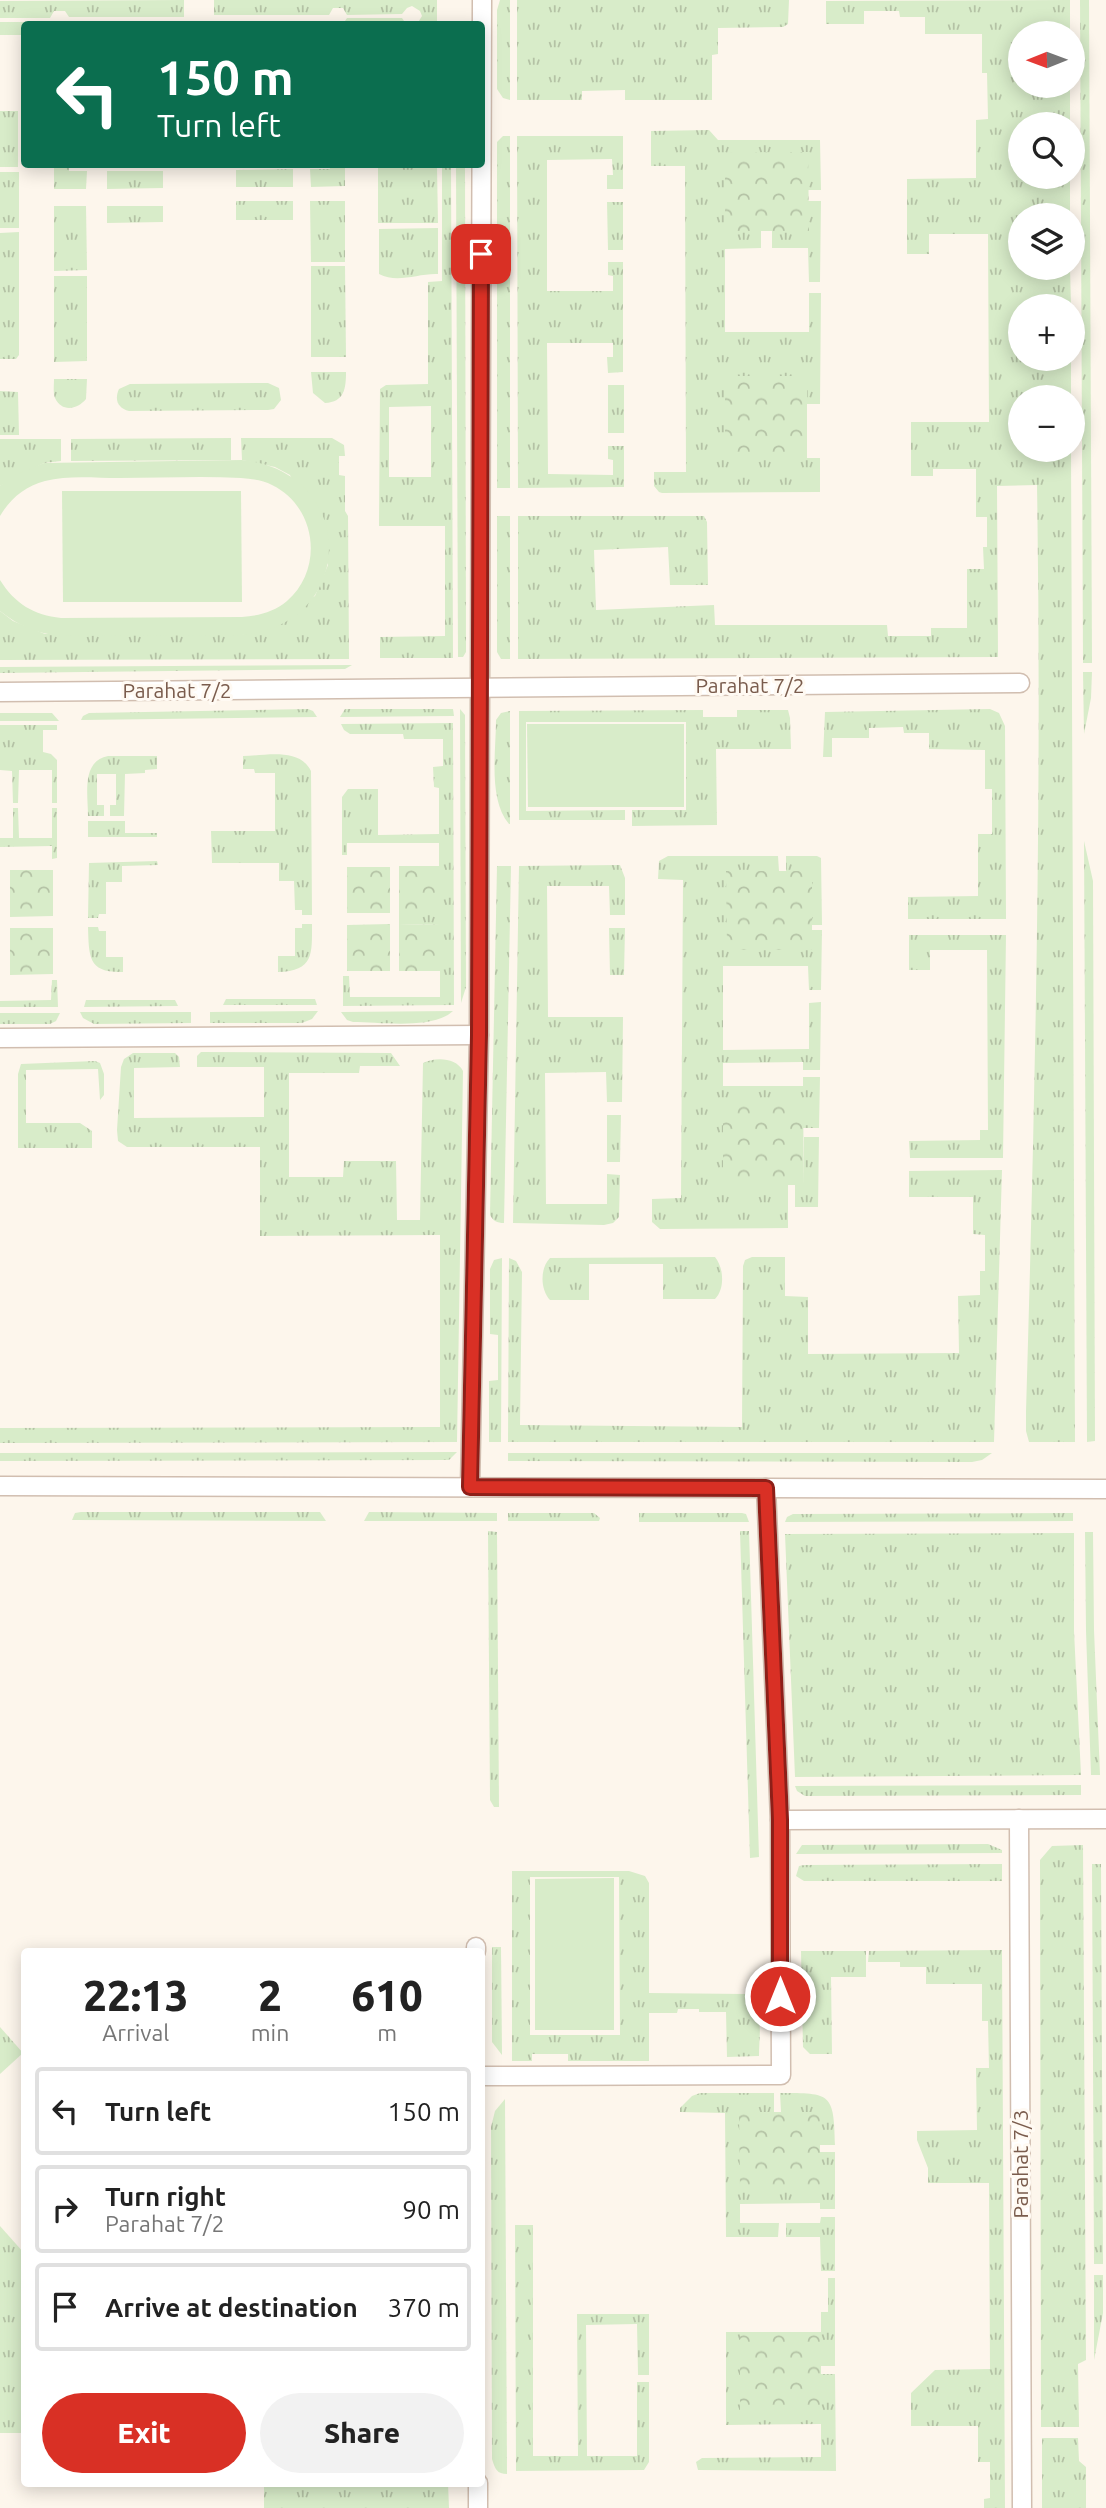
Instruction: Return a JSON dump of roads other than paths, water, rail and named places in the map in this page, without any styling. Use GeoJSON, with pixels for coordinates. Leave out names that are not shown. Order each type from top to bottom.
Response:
{"type":"FeatureCollection","features":[{"type":"Feature","properties":{"kind":"street"},"geometry":{"type":"LineString","coordinates":[[482,0],[482,21]]}},
{"type":"Feature","properties":{"kind":"street"},"geometry":{"type":"LineString","coordinates":[[470,1487],[479,1035],[482,168]]}},
{"type":"Feature","properties":{"kind":"street","name":"Parahat 7/2"},"geometry":{"type":"LineString","coordinates":[[0,692],[1020,683]]}},
{"type":"Feature","properties":{"kind":"street"},"geometry":{"type":"LineString","coordinates":[[0,1038],[479,1035]]}},
{"type":"Feature","properties":{"kind":"street"},"geometry":{"type":"LineString","coordinates":[[0,1486],[1106,1489]]}},
{"type":"Feature","properties":{"kind":"street"},"geometry":{"type":"LineString","coordinates":[[485,2076],[781,2075],[780,1820],[766,1488]]}},
{"type":"Feature","properties":{"kind":"street","name":"Parahat 7/3"},"geometry":{"type":"LineString","coordinates":[[1019,1819],[1022,2508]]}},
{"type":"Feature","properties":{"kind":"street"},"geometry":{"type":"LineString","coordinates":[[780,1820],[1106,1819]]}},
{"type":"Feature","properties":{"kind":"street"},"geometry":{"type":"LineString","coordinates":[[478,2487],[478,2508]]}}]}
